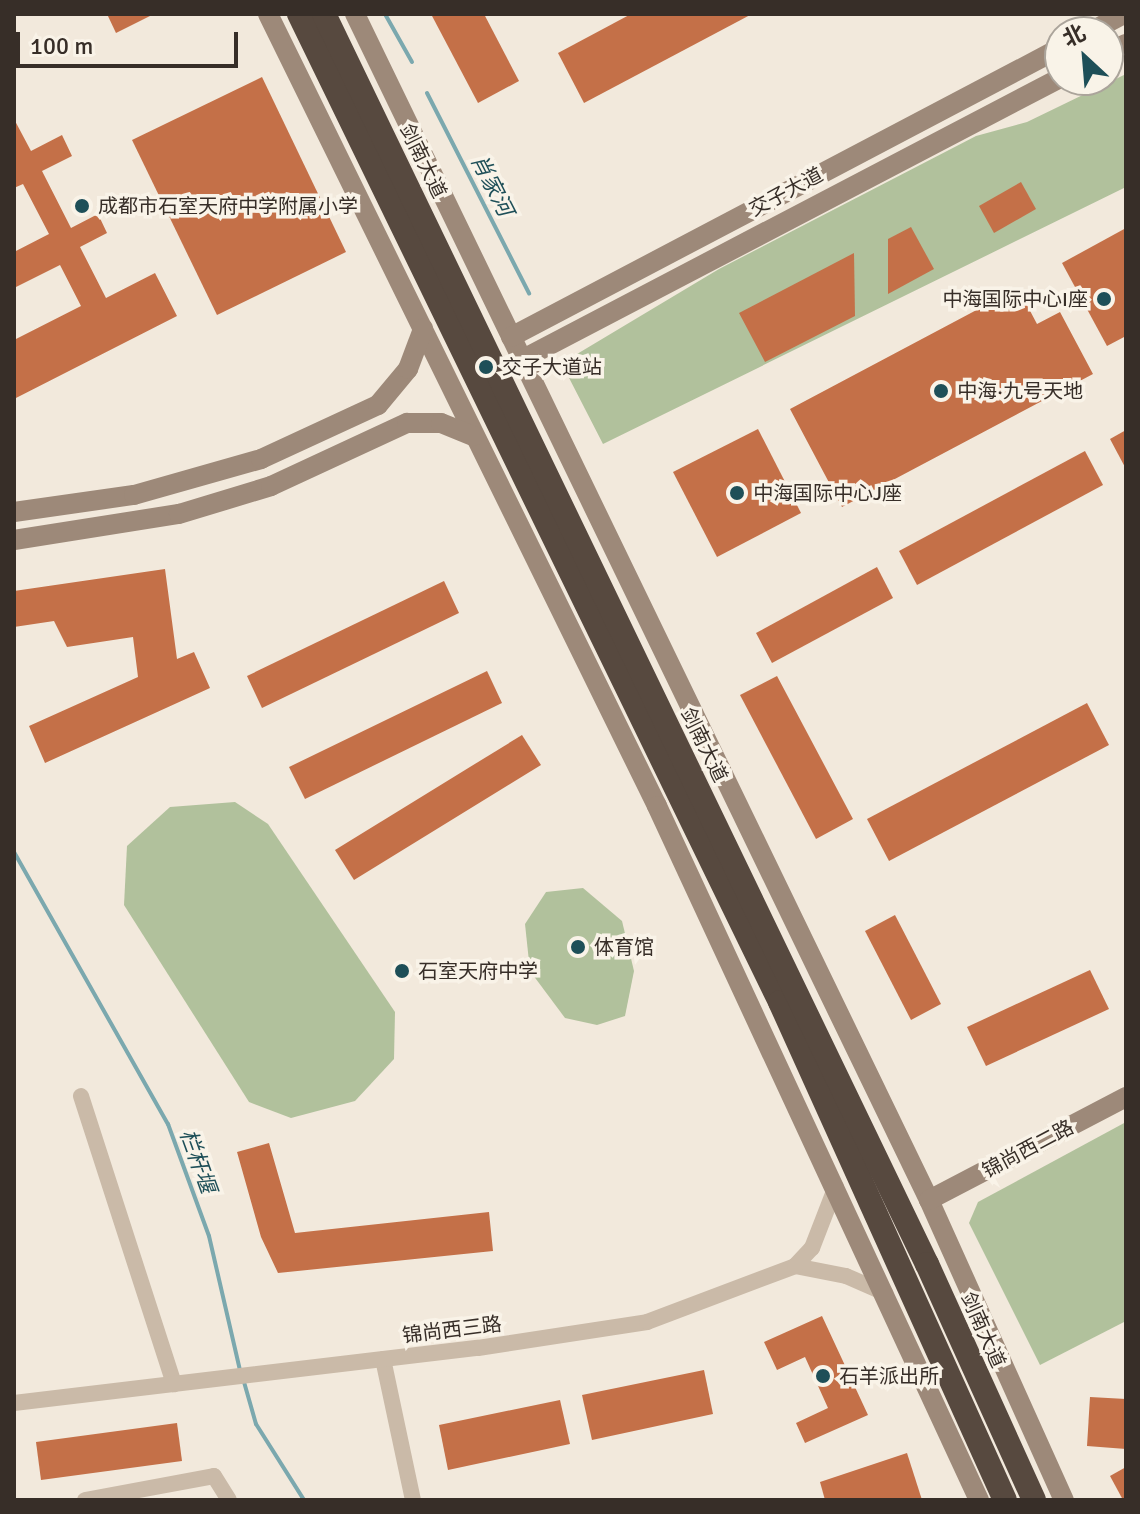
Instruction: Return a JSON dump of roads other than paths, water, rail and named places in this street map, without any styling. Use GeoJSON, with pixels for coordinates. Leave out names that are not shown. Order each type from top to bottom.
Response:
{"type":"FeatureCollection","features":[{"type":"Feature","properties":{"kind":"highway"},"geometry":{"type":"LineString","coordinates":[[299,14],[780,1002],[1005,1500]]}},
{"type":"Feature","properties":{"kind":"highway","name":"剑南大道"},"geometry":{"type":"LineString","coordinates":[[324,14],[927,1264],[1034,1500]]}},
{"type":"Feature","properties":{"kind":"main road"},"geometry":{"type":"LineString","coordinates":[[268,14],[657,806],[836,1186],[979,1500]]}},
{"type":"Feature","properties":{"kind":"main road"},"geometry":{"type":"LineString","coordinates":[[355,14],[929,1200],[1064,1500]]}},
{"type":"Feature","properties":{"kind":"main road"},"geometry":{"type":"LineString","coordinates":[[345,55],[394,92]]}},
{"type":"Feature","properties":{"kind":"main road","name":"交子大道"},"geometry":{"type":"LineString","coordinates":[[511,337],[1044,56]]}},
{"type":"Feature","properties":{"kind":"main road","name":"交子大道"},"geometry":{"type":"LineString","coordinates":[[523,359],[1044,86]]}},
{"type":"Feature","properties":{"kind":"main road"},"geometry":{"type":"LineString","coordinates":[[359,132],[360,196]]}},
{"type":"Feature","properties":{"kind":"main road"},"geometry":{"type":"LineString","coordinates":[[14,512],[134,495],[261,459],[378,405],[408,369],[423,329]]}},
{"type":"Feature","properties":{"kind":"main road"},"geometry":{"type":"LineString","coordinates":[[14,540],[205,506],[271,486],[407,423],[441,423],[473,436]]}},
{"type":"Feature","properties":{"kind":"main road"},"geometry":{"type":"LineString","coordinates":[[776,1063],[780,1002]]}},
{"type":"Feature","properties":{"kind":"main road","name":"锦尚西二路"},"geometry":{"type":"LineString","coordinates":[[929,1200],[1126,1097]]}},
{"type":"Feature","properties":{"kind":"main road"},"geometry":{"type":"LineString","coordinates":[[927,1264],[970,1290]]}},
{"type":"Feature","properties":{"kind":"street"},"geometry":{"type":"LineString","coordinates":[[81,1096],[174,1384]]}},
{"type":"Feature","properties":{"kind":"street"},"geometry":{"type":"LineString","coordinates":[[795,1266],[812,1248],[836,1186]]}},
{"type":"Feature","properties":{"kind":"street"},"geometry":{"type":"LineString","coordinates":[[795,1266],[846,1276],[885,1293]]}},
{"type":"Feature","properties":{"kind":"street","name":"锦尚西三路"},"geometry":{"type":"LineString","coordinates":[[14,1403],[383,1359],[647,1322],[795,1266]]}},
{"type":"Feature","properties":{"kind":"street"},"geometry":{"type":"LineString","coordinates":[[383,1359],[413,1500]]}},
{"type":"Feature","properties":{"kind":"street"},"geometry":{"type":"LineString","coordinates":[[85,1500],[214,1476],[229,1500]]}},
{"type":"Feature","properties":{"kind":"waterway","name":"肖家河"},"geometry":{"type":"LineString","coordinates":[[385,14],[412,62]]}},
{"type":"Feature","properties":{"kind":"waterway","name":"肖家河"},"geometry":{"type":"LineString","coordinates":[[427,93],[529,293]]}},
{"type":"Feature","properties":{"kind":"waterway","name":"栏杆堰"},"geometry":{"type":"LineString","coordinates":[[14,852],[168,1124],[209,1236],[240,1370]]}},
{"type":"Feature","properties":{"kind":"waterway","name":"栏杆堰"},"geometry":{"type":"LineString","coordinates":[[244,1382],[256,1424],[304,1500]]}},
{"type":"Feature","properties":{"kind":"place","name":"成都市石室天府中学附属小学"},"geometry":{"type":"Point","coordinates":[82,206]}},
{"type":"Feature","properties":{"kind":"place","name":"中海国际中心I座"},"geometry":{"type":"Point","coordinates":[1104,299]}},
{"type":"Feature","properties":{"kind":"place","name":"交子大道站"},"geometry":{"type":"Point","coordinates":[486,367]}},
{"type":"Feature","properties":{"kind":"place","name":"中海·九号天地"},"geometry":{"type":"Point","coordinates":[941,391]}},
{"type":"Feature","properties":{"kind":"place","name":"中海国际中心J座"},"geometry":{"type":"Point","coordinates":[737,493]}},
{"type":"Feature","properties":{"kind":"place","name":"体育馆"},"geometry":{"type":"Point","coordinates":[578,947]}},
{"type":"Feature","properties":{"kind":"place","name":"石室天府中学"},"geometry":{"type":"Point","coordinates":[402,971]}},
{"type":"Feature","properties":{"kind":"place","name":"石羊派出所"},"geometry":{"type":"Point","coordinates":[823,1376]}}]}
